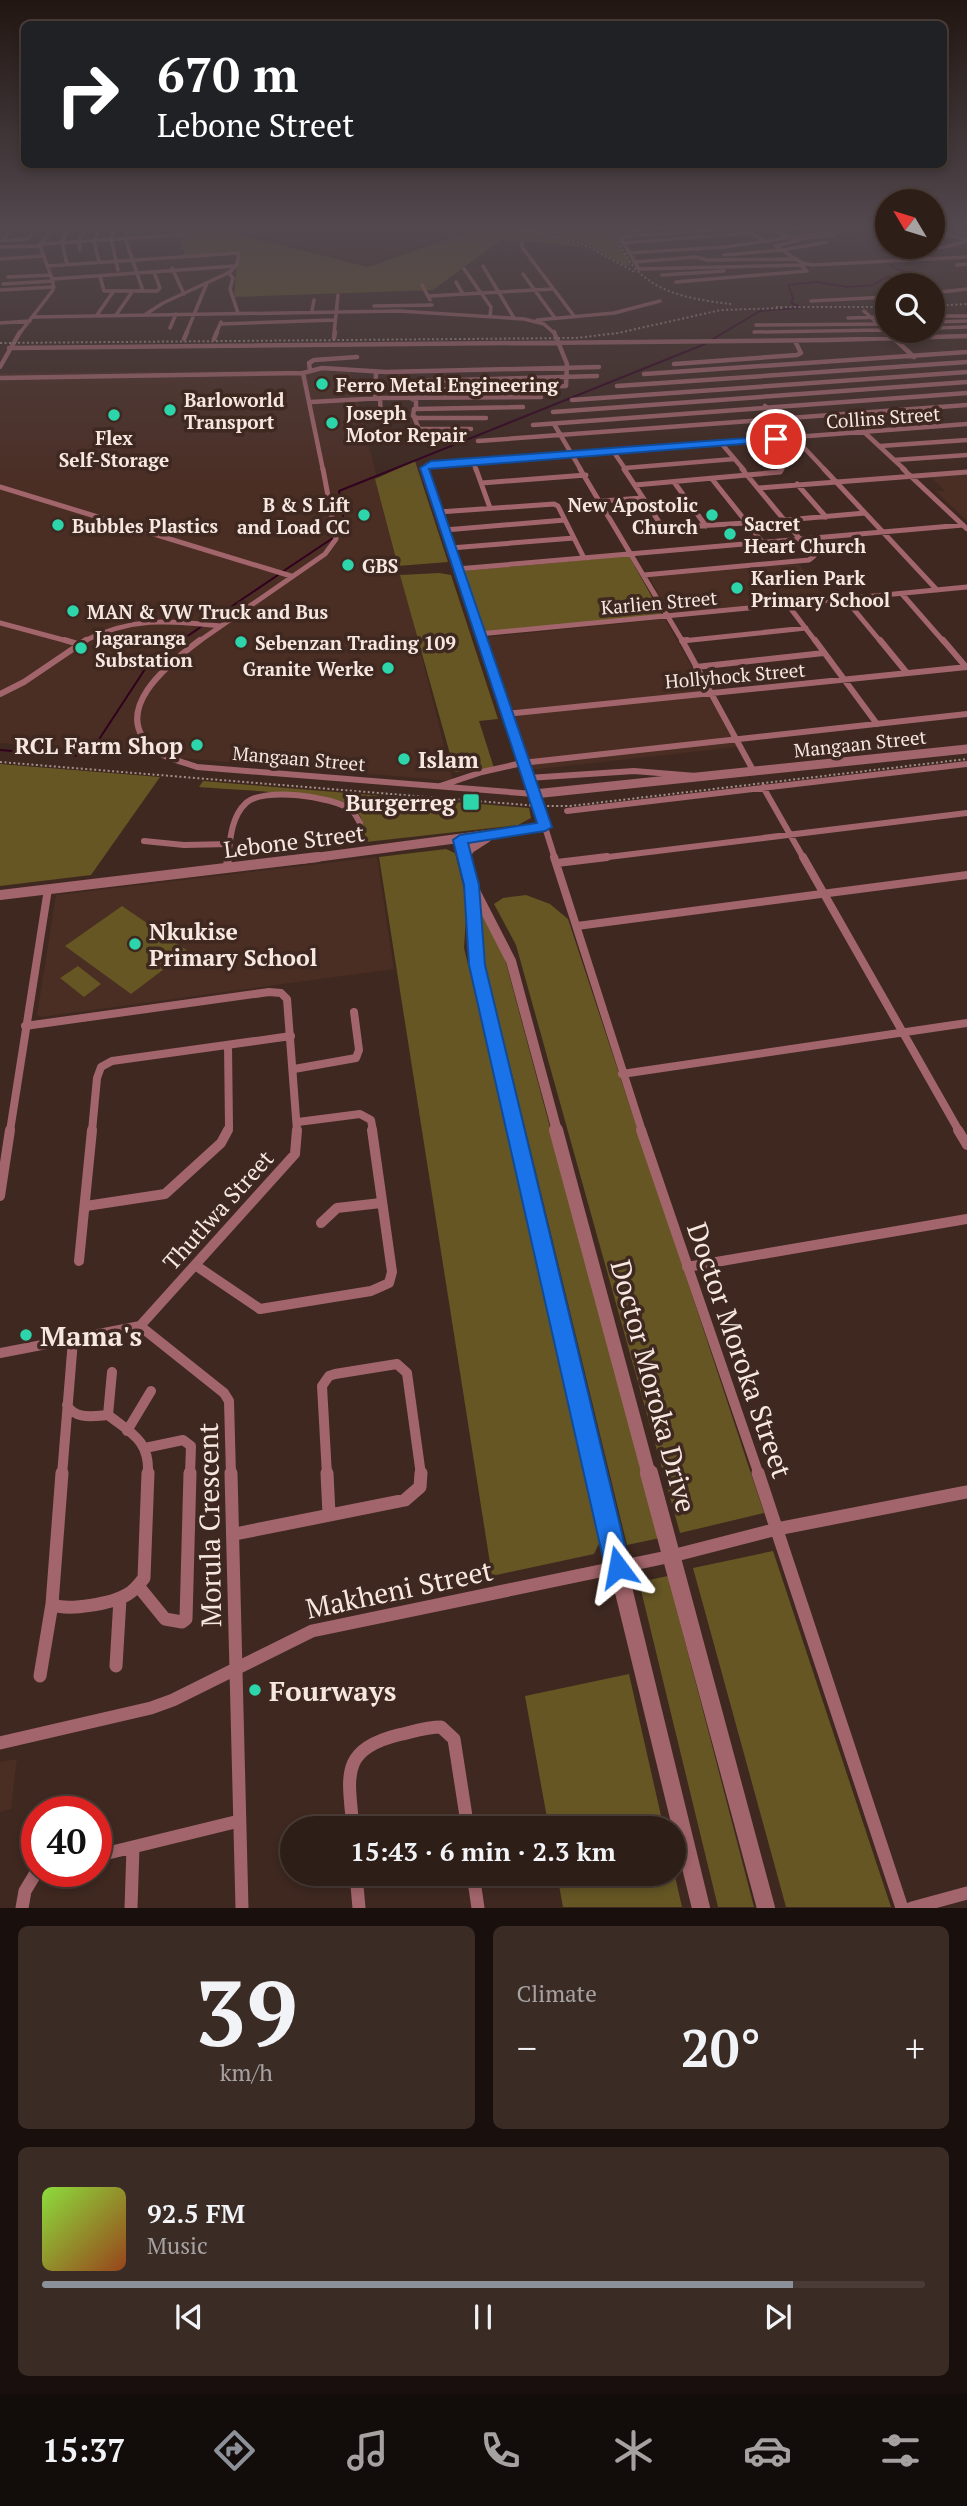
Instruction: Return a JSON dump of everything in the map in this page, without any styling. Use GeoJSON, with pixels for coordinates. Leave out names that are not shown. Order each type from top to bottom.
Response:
{"type":"FeatureCollection","features":[{"type":"Feature","properties":{"kind":"street"},"geometry":{"type":"LineString","coordinates":[[0,367],[9,348],[36,314]]}},
{"type":"Feature","properties":{"kind":"street"},"geometry":{"type":"LineString","coordinates":[[0,323],[115,314]]}},
{"type":"Feature","properties":{"kind":"street"},"geometry":{"type":"LineString","coordinates":[[170,328],[176,314]]}},
{"type":"Feature","properties":{"kind":"street"},"geometry":{"type":"LineString","coordinates":[[184,339],[195,314]]}},
{"type":"Feature","properties":{"kind":"street"},"geometry":{"type":"LineString","coordinates":[[214,339],[225,314]]}},
{"type":"Feature","properties":{"kind":"street"},"geometry":{"type":"LineString","coordinates":[[334,338],[336,314]]}},
{"type":"Feature","properties":{"kind":"street"},"geometry":{"type":"LineString","coordinates":[[419,390],[566,386],[568,368],[559,343],[548,326],[514,318],[462,314]]}},
{"type":"Feature","properties":{"kind":"street"},"geometry":{"type":"LineString","coordinates":[[512,314],[514,318]]}},
{"type":"Feature","properties":{"kind":"street"},"geometry":{"type":"LineString","coordinates":[[552,314],[555,318]]}},
{"type":"Feature","properties":{"kind":"street"},"geometry":{"type":"LineString","coordinates":[[534,321],[600,314]]}},
{"type":"Feature","properties":{"kind":"street"},"geometry":{"type":"LineString","coordinates":[[867,314],[875,321]]}},
{"type":"Feature","properties":{"kind":"street"},"geometry":{"type":"LineString","coordinates":[[945,317],[967,318]]}},
{"type":"Feature","properties":{"kind":"street"},"geometry":{"type":"LineString","coordinates":[[848,318],[875,318]]}},
{"type":"Feature","properties":{"kind":"street"},"geometry":{"type":"LineString","coordinates":[[945,321],[967,318]]}},
{"type":"Feature","properties":{"kind":"street"},"geometry":{"type":"LineString","coordinates":[[220,324],[335,320]]}},
{"type":"Feature","properties":{"kind":"street"},"geometry":{"type":"LineString","coordinates":[[756,325],[875,324]]}},
{"type":"Feature","properties":{"kind":"street"},"geometry":{"type":"LineString","coordinates":[[945,328],[967,327]]}},
{"type":"Feature","properties":{"kind":"street"},"geometry":{"type":"LineString","coordinates":[[754,332],[875,330]]}},
{"type":"Feature","properties":{"kind":"street"},"geometry":{"type":"LineString","coordinates":[[945,337],[967,336]]}},
{"type":"Feature","properties":{"kind":"street"},"geometry":{"type":"LineString","coordinates":[[9,348],[875,339]]}},
{"type":"Feature","properties":{"kind":"street"},"geometry":{"type":"LineString","coordinates":[[674,364],[799,355],[795,341]]}},
{"type":"Feature","properties":{"kind":"street"},"geometry":{"type":"LineString","coordinates":[[898,343],[966,395]]}},
{"type":"Feature","properties":{"kind":"street"},"geometry":{"type":"LineString","coordinates":[[644,374],[967,352]]}},
{"type":"Feature","properties":{"kind":"street"},"geometry":{"type":"LineString","coordinates":[[307,372],[309,363],[314,360],[357,357]]}},
{"type":"Feature","properties":{"kind":"street"},"geometry":{"type":"LineString","coordinates":[[721,360],[937,590]]}},
{"type":"Feature","properties":{"kind":"street"},"geometry":{"type":"LineString","coordinates":[[617,386],[967,362]]}},
{"type":"Feature","properties":{"kind":"street"},"geometry":{"type":"LineString","coordinates":[[0,378],[307,372],[333,368],[346,372],[376,373],[599,367]]}},
{"type":"Feature","properties":{"kind":"street"},"geometry":{"type":"LineString","coordinates":[[499,388],[500,369]]}},
{"type":"Feature","properties":{"kind":"street","name":"Mangaan Street"},"geometry":{"type":"LineString","coordinates":[[307,372],[336,539],[325,554],[176,659],[143,693],[137,709],[136,725],[141,736],[156,751],[197,767],[534,794],[967,749]]}},
{"type":"Feature","properties":{"kind":"street"},"geometry":{"type":"LineString","coordinates":[[572,400],[967,372]]}},
{"type":"Feature","properties":{"kind":"street"},"geometry":{"type":"LineString","coordinates":[[376,373],[381,420]]}},
{"type":"Feature","properties":{"kind":"street"},"geometry":{"type":"LineString","coordinates":[[421,381],[597,376]]}},
{"type":"Feature","properties":{"kind":"street"},"geometry":{"type":"LineString","coordinates":[[553,412],[967,382]]}},
{"type":"Feature","properties":{"kind":"street"},"geometry":{"type":"LineString","coordinates":[[533,425],[966,395]]}},
{"type":"Feature","properties":{"kind":"street"},"geometry":{"type":"LineString","coordinates":[[311,402],[378,398],[541,397]]}},
{"type":"Feature","properties":{"kind":"street"},"geometry":{"type":"LineString","coordinates":[[412,399],[416,400],[414,417],[419,429],[471,429]]}},
{"type":"Feature","properties":{"kind":"street"},"geometry":{"type":"LineString","coordinates":[[478,442],[967,405]]}},
{"type":"Feature","properties":{"kind":"street"},"geometry":{"type":"LineString","coordinates":[[414,409],[523,407]]}},
{"type":"Feature","properties":{"kind":"street"},"geometry":{"type":"LineString","coordinates":[[414,417],[486,418]]}},
{"type":"Feature","properties":{"kind":"street"},"geometry":{"type":"LineString","coordinates":[[554,424],[602,501],[738,739],[754,772]]}},
{"type":"Feature","properties":{"kind":"street","name":"Collins Street"},"geometry":{"type":"LineString","coordinates":[[439,512],[425,466],[967,424]]}},
{"type":"Feature","properties":{"kind":"street"},"geometry":{"type":"LineString","coordinates":[[864,432],[965,527]]}},
{"type":"Feature","properties":{"kind":"street"},"geometry":{"type":"LineString","coordinates":[[635,485],[782,470],[757,440]]}},
{"type":"Feature","properties":{"kind":"street"},"geometry":{"type":"LineString","coordinates":[[880,446],[967,440]]}},
{"type":"Feature","properties":{"kind":"street"},"geometry":{"type":"LineString","coordinates":[[644,575],[809,560],[814,556],[721,443]]}},
{"type":"Feature","properties":{"kind":"street"},"geometry":{"type":"LineString","coordinates":[[613,451],[659,524],[666,529],[746,523]]}},
{"type":"Feature","properties":{"kind":"street"},"geometry":{"type":"LineString","coordinates":[[894,460],[967,455]]}},
{"type":"Feature","properties":{"kind":"street"},"geometry":{"type":"LineString","coordinates":[[625,468],[734,459]]}},
{"type":"Feature","properties":{"kind":"street"},"geometry":{"type":"LineString","coordinates":[[473,461],[491,508]]}},
{"type":"Feature","properties":{"kind":"street"},"geometry":{"type":"LineString","coordinates":[[759,488],[967,472]]}},
{"type":"Feature","properties":{"kind":"street"},"geometry":{"type":"LineString","coordinates":[[482,483],[586,475]]}},
{"type":"Feature","properties":{"kind":"street"},"geometry":{"type":"LineString","coordinates":[[712,479],[763,543]]}},
{"type":"Feature","properties":{"kind":"street"},"geometry":{"type":"LineString","coordinates":[[674,482],[706,526]]}},
{"type":"Feature","properties":{"kind":"street"},"geometry":{"type":"LineString","coordinates":[[797,484],[827,517]]}},
{"type":"Feature","properties":{"kind":"street"},"geometry":{"type":"LineString","coordinates":[[0,486],[291,576]]}},
{"type":"Feature","properties":{"kind":"street"},"geometry":{"type":"LineString","coordinates":[[602,501],[642,498]]}},
{"type":"Feature","properties":{"kind":"street"},"geometry":{"type":"LineString","coordinates":[[534,794],[439,512],[551,504],[558,506],[584,558]]}},
{"type":"Feature","properties":{"kind":"street"},"geometry":{"type":"LineString","coordinates":[[786,520],[865,513]]}},
{"type":"Feature","properties":{"kind":"street"},"geometry":{"type":"LineString","coordinates":[[445,530],[565,520]]}},
{"type":"Feature","properties":{"kind":"street"},"geometry":{"type":"LineString","coordinates":[[457,569],[965,527]]}},
{"type":"Feature","properties":{"kind":"street"},"geometry":{"type":"LineString","coordinates":[[451,548],[574,538]]}},
{"type":"Feature","properties":{"kind":"street","name":"Karlien Street"},"geometry":{"type":"LineString","coordinates":[[479,634],[967,587]]}},
{"type":"Feature","properties":{"kind":"street"},"geometry":{"type":"LineString","coordinates":[[959,588],[967,597]]}},
{"type":"Feature","properties":{"kind":"street"},"geometry":{"type":"LineString","coordinates":[[902,594],[967,667]]}},
{"type":"Feature","properties":{"kind":"street"},"geometry":{"type":"LineString","coordinates":[[846,600],[907,673]]}},
{"type":"Feature","properties":{"kind":"street"},"geometry":{"type":"LineString","coordinates":[[788,605],[877,724]]}},
{"type":"Feature","properties":{"kind":"street"},"geometry":{"type":"LineString","coordinates":[[0,694],[104,630],[138,620],[220,626]]}},
{"type":"Feature","properties":{"kind":"street"},"geometry":{"type":"LineString","coordinates":[[0,623],[78,644]]}},
{"type":"Feature","properties":{"kind":"street"},"geometry":{"type":"LineString","coordinates":[[682,641],[806,628]]}},
{"type":"Feature","properties":{"kind":"street"},"geometry":{"type":"LineString","coordinates":[[696,667],[824,653]]}},
{"type":"Feature","properties":{"kind":"street","name":"Hollyhock Street"},"geometry":{"type":"LineString","coordinates":[[506,714],[967,667]]}},
{"type":"Feature","properties":{"kind":"street"},"geometry":{"type":"LineString","coordinates":[[438,787],[482,772],[522,763],[967,714]]}},
{"type":"Feature","properties":{"kind":"street"},"geometry":{"type":"LineString","coordinates":[[567,811],[967,764]]}},
{"type":"Feature","properties":{"kind":"street"},"geometry":{"type":"LineString","coordinates":[[528,778],[608,773],[676,773],[704,777]]}},
{"type":"Feature","properties":{"kind":"street"},"geometry":{"type":"LineString","coordinates":[[763,787],[967,1144]]}},
{"type":"Feature","properties":{"kind":"street","name":"Doctor Moroka Street"},"geometry":{"type":"LineString","coordinates":[[534,794],[578,926],[622,1074],[777,1529],[902,1908]]}},
{"type":"Feature","properties":{"kind":"street"},"geometry":{"type":"LineString","coordinates":[[227,868],[230,844],[240,808],[252,798],[262,795],[337,804],[352,811],[360,823]]}},
{"type":"Feature","properties":{"kind":"street"},"geometry":{"type":"LineString","coordinates":[[558,863],[967,813]]}},
{"type":"Feature","properties":{"kind":"street","name":"Lebone Street"},"geometry":{"type":"LineString","coordinates":[[0,895],[460,840],[545,827]]}},
{"type":"Feature","properties":{"kind":"street"},"geometry":{"type":"LineString","coordinates":[[464,859],[470,849],[491,835]]}},
{"type":"Feature","properties":{"kind":"street","name":"Doctor Moroka Drive"},"geometry":{"type":"LineString","coordinates":[[460,840],[471,885],[477,965],[701,1908]]}},
{"type":"Feature","properties":{"kind":"street"},"geometry":{"type":"LineString","coordinates":[[145,841],[184,845],[230,844]]}},
{"type":"Feature","properties":{"kind":"street"},"geometry":{"type":"LineString","coordinates":[[578,926],[967,875]]}},
{"type":"Feature","properties":{"kind":"street","name":"Doctor Moroka Drive"},"geometry":{"type":"LineString","coordinates":[[471,885],[511,961],[766,1908]]}},
{"type":"Feature","properties":{"kind":"street"},"geometry":{"type":"LineString","coordinates":[[0,1195],[48,889]]}},
{"type":"Feature","properties":{"kind":"street","name":"Thutlwa Street"},"geometry":{"type":"LineString","coordinates":[[25,1026],[277,992],[287,999],[298,1122],[295,1154],[139,1326]]}},
{"type":"Feature","properties":{"kind":"street"},"geometry":{"type":"LineString","coordinates":[[294,1069],[356,1058],[359,1050],[354,1012]]}},
{"type":"Feature","properties":{"kind":"street"},"geometry":{"type":"LineString","coordinates":[[622,1074],[967,1023]]}},
{"type":"Feature","properties":{"kind":"street"},"geometry":{"type":"LineString","coordinates":[[79,1261],[97,1078],[101,1067],[112,1061],[291,1036]]}},
{"type":"Feature","properties":{"kind":"street"},"geometry":{"type":"LineString","coordinates":[[86,1206],[165,1194],[221,1143],[228,1132],[228,1045]]}},
{"type":"Feature","properties":{"kind":"street"},"geometry":{"type":"LineString","coordinates":[[195,1265],[260,1309],[378,1290],[389,1283],[391,1277],[372,1125],[368,1117],[360,1114],[298,1122]]}},
{"type":"Feature","properties":{"kind":"street"},"geometry":{"type":"LineString","coordinates":[[321,1223],[337,1208],[381,1203]]}},
{"type":"Feature","properties":{"kind":"street"},"geometry":{"type":"LineString","coordinates":[[687,1267],[967,1219]]}},
{"type":"Feature","properties":{"kind":"street"},"geometry":{"type":"LineString","coordinates":[[0,1353],[139,1326]]}},
{"type":"Feature","properties":{"kind":"street","name":"Morula Crescent"},"geometry":{"type":"LineString","coordinates":[[139,1326],[224,1393],[229,1401],[242,1908]]}},
{"type":"Feature","properties":{"kind":"street"},"geometry":{"type":"LineString","coordinates":[[40,1676],[52,1604],[73,1340]]}},
{"type":"Feature","properties":{"kind":"street"},"geometry":{"type":"LineString","coordinates":[[234,1534],[411,1499],[422,1484],[407,1373],[397,1364],[335,1374],[329,1376],[322,1386],[328,1514]]}},
{"type":"Feature","properties":{"kind":"street"},"geometry":{"type":"LineString","coordinates":[[108,1415],[113,1372]]}},
{"type":"Feature","properties":{"kind":"street"},"geometry":{"type":"LineString","coordinates":[[127,1431],[151,1391]]}},
{"type":"Feature","properties":{"kind":"street"},"geometry":{"type":"LineString","coordinates":[[52,1604],[58,1607],[120,1599],[139,1587],[144,1571],[149,1456],[145,1448],[108,1415],[81,1416],[70,1411],[67,1405]]}},
{"type":"Feature","properties":{"kind":"street"},"geometry":{"type":"LineString","coordinates":[[139,1587],[168,1622],[182,1622],[186,1619],[191,1446],[183,1440],[145,1448]]}},
{"type":"Feature","properties":{"kind":"street","name":"Makheni Street"},"geometry":{"type":"LineString","coordinates":[[0,1743],[151,1708],[173,1700],[312,1630],[672,1556],[777,1529],[967,1492]]}},
{"type":"Feature","properties":{"kind":"street"},"geometry":{"type":"LineString","coordinates":[[117,1666],[120,1599]]}},
{"type":"Feature","properties":{"kind":"street"},"geometry":{"type":"LineString","coordinates":[[352,1816],[350,1772],[356,1753],[362,1746],[441,1727],[449,1732],[457,1747],[466,1816]]}},
{"type":"Feature","properties":{"kind":"street"},"geometry":{"type":"LineString","coordinates":[[112,1853],[239,1821]]}},
{"type":"Feature","properties":{"kind":"street"},"geometry":{"type":"LineString","coordinates":[[131,1908],[133,1848]]}},
{"type":"Feature","properties":{"kind":"street"},"geometry":{"type":"LineString","coordinates":[[357,1886],[359,1908]]}},
{"type":"Feature","properties":{"kind":"street"},"geometry":{"type":"LineString","coordinates":[[475,1886],[478,1908]]}},
{"type":"Feature","properties":{"kind":"street"},"geometry":{"type":"LineString","coordinates":[[22,1908],[27,1887]]}},
{"type":"Feature","properties":{"kind":"street"},"geometry":{"type":"LineString","coordinates":[[912,1908],[967,1893]]}},
{"type":"Feature","properties":{"kind":"shaded area"},"geometry":{"type":"Polygon","coordinates":[[[350,370],[453,781],[0,743],[0,373],[350,370]]]}},
{"type":"Feature","properties":{"kind":"shaded area"},"geometry":{"type":"Polygon","coordinates":[[[415,461],[448,562],[398,566],[375,479],[415,461]]]}},
{"type":"Feature","properties":{"kind":"shaded area"},"geometry":{"type":"Polygon","coordinates":[[[967,474],[967,521],[935,491],[945,491],[931,477],[967,474]]]}},
{"type":"Feature","properties":{"kind":"shaded area"},"geometry":{"type":"Polygon","coordinates":[[[629,556],[662,615],[485,632],[463,571],[629,556]]]}},
{"type":"Feature","properties":{"kind":"shaded area","name":"Karlien Park Primary School"},"geometry":{"type":"Polygon","coordinates":[[[799,564],[826,599],[670,614],[649,577],[799,564]]]}},
{"type":"Feature","properties":{"kind":"shaded area"},"geometry":{"type":"Polygon","coordinates":[[[400,575],[451,575],[498,719],[479,721],[494,768],[455,772],[400,575]]]}},
{"type":"Feature","properties":{"kind":"shaded area"},"geometry":{"type":"Polygon","coordinates":[[[665,619],[737,747],[530,770],[487,637],[665,619]]]}},
{"type":"Feature","properties":{"kind":"shaded area"},"geometry":{"type":"Polygon","coordinates":[[[0,764],[160,777],[91,875],[0,886],[0,764]]]}},
{"type":"Feature","properties":{"kind":"shaded area"},"geometry":{"type":"Polygon","coordinates":[[[203,781],[529,808],[531,818],[518,825],[366,842],[359,814],[343,805],[304,796],[199,787],[203,781]]]}},
{"type":"Feature","properties":{"kind":"shaded area"},"geometry":{"type":"Polygon","coordinates":[[[446,849],[455,853],[467,902],[464,948],[605,1531],[594,1554],[492,1576],[379,857],[446,849]]]}},
{"type":"Feature","properties":{"kind":"shaded area"},"geometry":{"type":"Polygon","coordinates":[[[377,857],[394,969],[42,1017],[37,1015],[56,895],[377,857]]]}},
{"type":"Feature","properties":{"kind":"shaded area"},"geometry":{"type":"Polygon","coordinates":[[[526,895],[550,904],[568,919],[764,1513],[680,1533],[516,945],[494,904],[503,898],[526,895]]]}},
{"type":"Feature","properties":{"kind":"shaded area"},"geometry":{"type":"Polygon","coordinates":[[[122,906],[188,951],[131,994],[65,946],[122,906]]]}},
{"type":"Feature","properties":{"kind":"shaded area"},"geometry":{"type":"Polygon","coordinates":[[[481,908],[502,948],[660,1538],[627,1545],[482,951],[481,908]]]}},
{"type":"Feature","properties":{"kind":"shaded area"},"geometry":{"type":"Polygon","coordinates":[[[78,966],[101,984],[84,997],[60,978],[78,966]]]}},
{"type":"Feature","properties":{"kind":"shaded area"},"geometry":{"type":"Polygon","coordinates":[[[773,1551],[891,1907],[786,1907],[693,1568],[773,1551]]]}},
{"type":"Feature","properties":{"kind":"shaded area"},"geometry":{"type":"Polygon","coordinates":[[[668,1576],[754,1907],[718,1907],[639,1582],[668,1576]]]}},
{"type":"Feature","properties":{"kind":"shaded area"},"geometry":{"type":"Polygon","coordinates":[[[629,1674],[661,1816],[547,1816],[525,1696],[629,1674]]]}},
{"type":"Feature","properties":{"kind":"shaded area"},"geometry":{"type":"Polygon","coordinates":[[[17,1759],[11,1809],[0,1812],[0,1762],[17,1759]]]}},
{"type":"Feature","properties":{"kind":"shaded area"},"geometry":{"type":"Polygon","coordinates":[[[559,1886],[677,1886],[682,1907],[563,1907],[559,1886]]]}},
{"type":"Feature","properties":{"kind":"waterway"},"geometry":{"type":"LineString","coordinates":[[713,339],[755,314]]}},
{"type":"Feature","properties":{"kind":"waterway"},"geometry":{"type":"LineString","coordinates":[[339,533],[345,529],[339,491],[705,344]]}},
{"type":"Feature","properties":{"kind":"waterway"},"geometry":{"type":"LineString","coordinates":[[282,572],[333,538]]}},
{"type":"Feature","properties":{"kind":"waterway"},"geometry":{"type":"LineString","coordinates":[[207,623],[278,575]]}},
{"type":"Feature","properties":{"kind":"waterway"},"geometry":{"type":"LineString","coordinates":[[0,750],[75,756],[94,747],[149,663],[202,626]]}},
{"type":"Feature","properties":{"kind":"railway"},"geometry":{"type":"LineString","coordinates":[[0,343],[576,338],[618,333],[703,314]]}},
{"type":"Feature","properties":{"kind":"railway"},"geometry":{"type":"LineString","coordinates":[[0,762],[538,806],[570,806],[967,759]]}},
{"type":"Feature","properties":{"kind":"place","name":"Ferro Metal Engineering"},"geometry":{"type":"Point","coordinates":[322,384]}},
{"type":"Feature","properties":{"kind":"place","name":"Barloworld Transport"},"geometry":{"type":"Point","coordinates":[170,410]}},
{"type":"Feature","properties":{"kind":"place","name":"Flex Self-Storage"},"geometry":{"type":"Point","coordinates":[114,415]}},
{"type":"Feature","properties":{"kind":"place","name":"Joseph Motor Repair"},"geometry":{"type":"Point","coordinates":[332,423]}},
{"type":"Feature","properties":{"kind":"place","name":"B & S Lift and Load CC"},"geometry":{"type":"Point","coordinates":[364,515]}},
{"type":"Feature","properties":{"kind":"place","name":"New Apostolic Church"},"geometry":{"type":"Point","coordinates":[712,515]}},
{"type":"Feature","properties":{"kind":"place","name":"Bubbles Plastics"},"geometry":{"type":"Point","coordinates":[58,525]}},
{"type":"Feature","properties":{"kind":"place","name":"Sacret Heart Church"},"geometry":{"type":"Point","coordinates":[730,534]}},
{"type":"Feature","properties":{"kind":"place","name":"GBS"},"geometry":{"type":"Point","coordinates":[348,565]}},
{"type":"Feature","properties":{"kind":"place","name":"Karlien Park Primary School"},"geometry":{"type":"Point","coordinates":[737,588]}},
{"type":"Feature","properties":{"kind":"place","name":"MAN & VW Truck and Bus"},"geometry":{"type":"Point","coordinates":[73,611]}},
{"type":"Feature","properties":{"kind":"place","name":"Sebenzan Trading 109"},"geometry":{"type":"Point","coordinates":[241,642]}},
{"type":"Feature","properties":{"kind":"place","name":"Jagaranga Substation"},"geometry":{"type":"Point","coordinates":[81,648]}},
{"type":"Feature","properties":{"kind":"place","name":"Granite Werke"},"geometry":{"type":"Point","coordinates":[388,668]}},
{"type":"Feature","properties":{"kind":"place","name":"RCL Farm Shop"},"geometry":{"type":"Point","coordinates":[197,745]}},
{"type":"Feature","properties":{"kind":"place","name":"Islam"},"geometry":{"type":"Point","coordinates":[404,759]}},
{"type":"Feature","properties":{"kind":"place","name":"Burgerreg"},"geometry":{"type":"Point","coordinates":[471,802]}},
{"type":"Feature","properties":{"kind":"place","name":"Nkukise Primary School"},"geometry":{"type":"Point","coordinates":[135,944]}},
{"type":"Feature","properties":{"kind":"place","name":"Mama's"},"geometry":{"type":"Point","coordinates":[26,1335]}},
{"type":"Feature","properties":{"kind":"place","name":"Fourways"},"geometry":{"type":"Point","coordinates":[255,1690]}},
{"type":"Feature","properties":{"kind":"route"},"geometry":{"type":"LineString","coordinates":[[618,1567],[477,965],[471,885],[460,840],[545,827],[424,468],[431,464],[776,439]]}}]}
